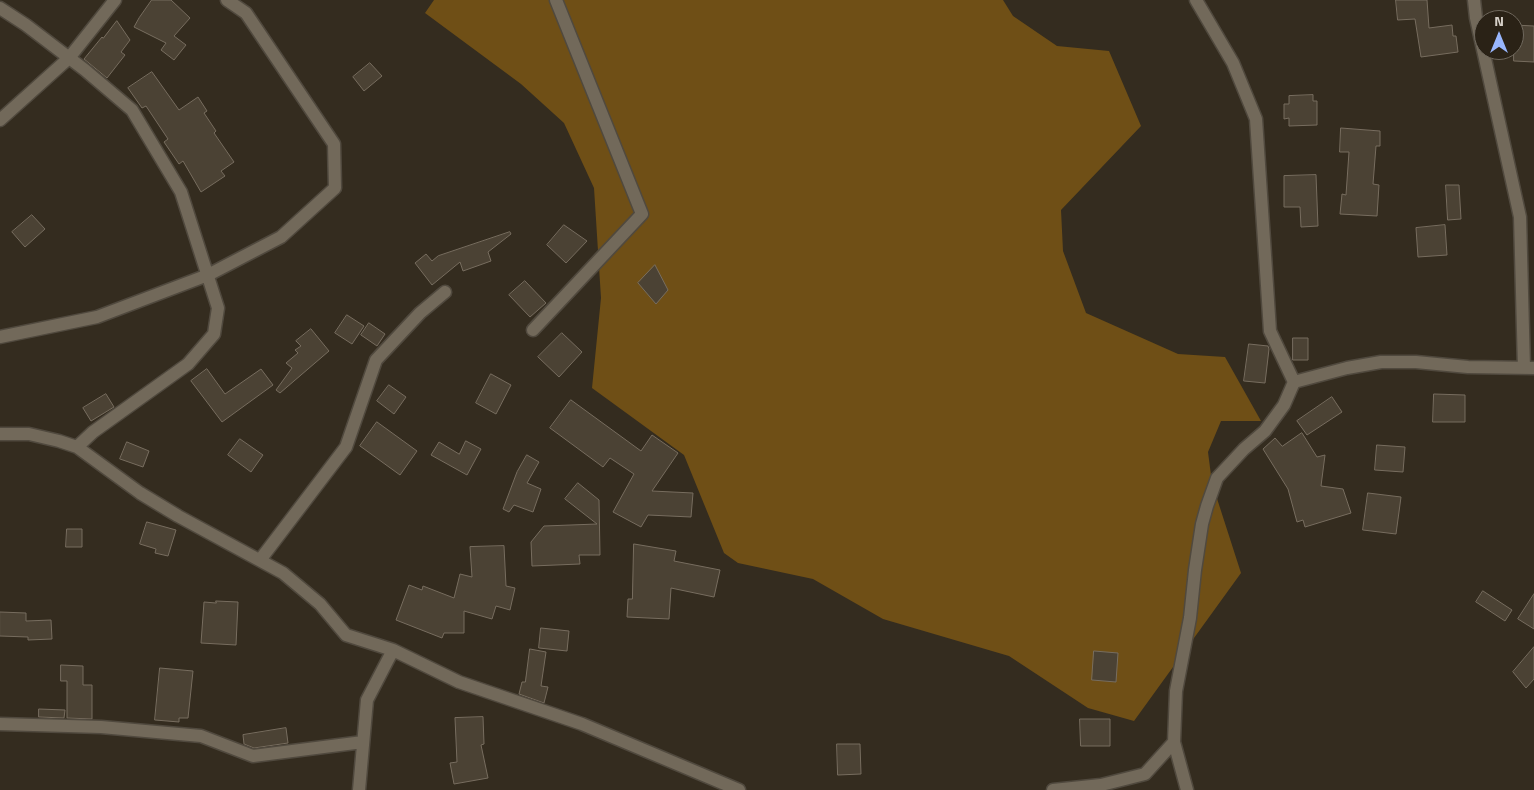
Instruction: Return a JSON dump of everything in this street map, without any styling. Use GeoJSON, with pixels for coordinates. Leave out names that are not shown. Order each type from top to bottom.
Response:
{"type":"FeatureCollection","features":[{"type":"Feature","properties":{"kind":"street"},"geometry":{"type":"LineString","coordinates":[[0,120],[69,58],[115,0]]}},
{"type":"Feature","properties":{"kind":"street"},"geometry":{"type":"LineString","coordinates":[[0,337],[97,317],[208,275],[281,237],[335,188],[334,144],[246,13],[243,4],[227,0]]}},
{"type":"Feature","properties":{"kind":"street"},"geometry":{"type":"LineString","coordinates":[[533,330],[642,214],[556,0]]}},
{"type":"Feature","properties":{"kind":"street"},"geometry":{"type":"LineString","coordinates":[[1187,790],[1174,742],[1176,691],[1190,618],[1202,524],[1217,478],[1244,449],[1265,432],[1284,405],[1294,382],[1270,331],[1256,119],[1233,63],[1196,0]]}},
{"type":"Feature","properties":{"kind":"street"},"geometry":{"type":"LineString","coordinates":[[1294,382],[1347,368],[1381,362],[1529,368],[1520,216],[1476,18],[1474,0]]}},
{"type":"Feature","properties":{"kind":"street"},"geometry":{"type":"LineString","coordinates":[[0,8],[69,58],[132,110],[181,192],[218,308],[214,334],[188,364],[100,427],[77,447]]}},
{"type":"Feature","properties":{"kind":"street"},"geometry":{"type":"LineString","coordinates":[[260,560],[346,447],[376,360],[420,313],[446,292]]}},
{"type":"Feature","properties":{"kind":"street"},"geometry":{"type":"LineString","coordinates":[[0,434],[29,434],[77,447],[140,493],[178,516],[283,573],[320,604],[346,635],[393,650],[459,682],[582,724],[739,790]]}},
{"type":"Feature","properties":{"kind":"street"},"geometry":{"type":"LineString","coordinates":[[359,790],[367,700],[393,650]]}},
{"type":"Feature","properties":{"kind":"street"},"geometry":{"type":"LineString","coordinates":[[0,724],[101,727],[201,736],[253,756],[363,742]]}},
{"type":"Feature","properties":{"kind":"street"},"geometry":{"type":"LineString","coordinates":[[1054,790],[1101,785],[1145,774],[1174,742]]}},
{"type":"Feature","properties":{"kind":"shaded area"},"geometry":{"type":"Polygon","coordinates":[[[434,0],[1003,0],[1013,16],[1057,46],[1109,51],[1141,126],[1061,210],[1063,251],[1086,313],[1178,354],[1225,357],[1261,421],[1221,421],[1208,452],[1212,483],[1241,573],[1134,721],[1088,708],[1009,656],[883,619],[813,579],[738,563],[724,553],[684,455],[592,388],[601,298],[594,188],[564,123],[521,84],[425,13],[434,0]]]}},
{"type":"Feature","properties":{"kind":"building"},"geometry":{"type":"Polygon","coordinates":[[[152,0],[171,0],[190,18],[174,36],[186,45],[174,60],[161,50],[166,43],[134,27],[152,0]]]}},
{"type":"Feature","properties":{"kind":"building"},"geometry":{"type":"Polygon","coordinates":[[[1396,0],[1427,0],[1429,28],[1452,25],[1453,36],[1456,36],[1458,52],[1421,57],[1415,19],[1398,20],[1396,0]]]}},
{"type":"Feature","properties":{"kind":"building"},"geometry":{"type":"Polygon","coordinates":[[[117,21],[130,40],[121,52],[125,55],[107,78],[84,59],[117,21]]]}},
{"type":"Feature","properties":{"kind":"building"},"geometry":{"type":"Polygon","coordinates":[[[1524,26],[1534,26],[1534,62],[1514,61],[1524,60],[1524,26]]]}},
{"type":"Feature","properties":{"kind":"building"},"geometry":{"type":"Polygon","coordinates":[[[370,63],[382,76],[364,91],[353,77],[370,63]]]}},
{"type":"Feature","properties":{"kind":"building"},"geometry":{"type":"Polygon","coordinates":[[[152,72],[179,110],[198,97],[207,111],[204,113],[216,131],[214,133],[234,162],[221,171],[225,176],[201,192],[183,161],[179,164],[164,142],[168,139],[146,106],[142,108],[128,88],[152,72]]]}},
{"type":"Feature","properties":{"kind":"building"},"geometry":{"type":"Polygon","coordinates":[[[1313,95],[1313,101],[1317,101],[1317,125],[1289,126],[1289,118],[1284,119],[1284,104],[1289,104],[1289,96],[1313,95]]]}},
{"type":"Feature","properties":{"kind":"building"},"geometry":{"type":"Polygon","coordinates":[[[1341,128],[1380,131],[1380,146],[1376,146],[1373,184],[1379,185],[1377,216],[1340,214],[1342,194],[1346,195],[1349,152],[1340,152],[1341,128]]]}},
{"type":"Feature","properties":{"kind":"building"},"geometry":{"type":"Polygon","coordinates":[[[1316,175],[1318,226],[1301,227],[1300,207],[1284,207],[1284,176],[1316,175]]]}},
{"type":"Feature","properties":{"kind":"building"},"geometry":{"type":"Polygon","coordinates":[[[1446,185],[1459,185],[1461,219],[1448,220],[1446,185]]]}},
{"type":"Feature","properties":{"kind":"building"},"geometry":{"type":"Polygon","coordinates":[[[32,215],[45,229],[25,247],[12,232],[32,215]]]}},
{"type":"Feature","properties":{"kind":"building"},"geometry":{"type":"Polygon","coordinates":[[[564,225],[587,241],[566,263],[547,245],[564,225]]]}},
{"type":"Feature","properties":{"kind":"building"},"geometry":{"type":"Polygon","coordinates":[[[1445,225],[1447,255],[1418,257],[1416,228],[1445,225]]]}},
{"type":"Feature","properties":{"kind":"building"},"geometry":{"type":"Polygon","coordinates":[[[510,232],[511,234],[488,252],[491,261],[463,271],[460,262],[432,285],[415,263],[426,254],[432,261],[438,256],[510,232]]]}},
{"type":"Feature","properties":{"kind":"building"},"geometry":{"type":"Polygon","coordinates":[[[655,265],[668,290],[656,304],[638,283],[655,265]]]}},
{"type":"Feature","properties":{"kind":"building"},"geometry":{"type":"Polygon","coordinates":[[[525,281],[546,303],[530,317],[509,295],[525,281]]]}},
{"type":"Feature","properties":{"kind":"building"},"geometry":{"type":"Polygon","coordinates":[[[347,315],[364,326],[352,344],[335,333],[347,315]]]}},
{"type":"Feature","properties":{"kind":"building"},"geometry":{"type":"Polygon","coordinates":[[[369,323],[385,334],[377,346],[361,335],[369,323]]]}},
{"type":"Feature","properties":{"kind":"building"},"geometry":{"type":"Polygon","coordinates":[[[311,329],[329,351],[280,393],[276,390],[292,368],[286,363],[298,353],[295,350],[301,346],[296,341],[311,329]]]}},
{"type":"Feature","properties":{"kind":"building"},"geometry":{"type":"Polygon","coordinates":[[[562,333],[582,352],[559,377],[538,357],[562,333]]]}},
{"type":"Feature","properties":{"kind":"building"},"geometry":{"type":"Polygon","coordinates":[[[1293,338],[1308,338],[1308,360],[1293,360],[1293,338]]]}},
{"type":"Feature","properties":{"kind":"building"},"geometry":{"type":"Polygon","coordinates":[[[1249,344],[1268,346],[1265,383],[1244,381],[1249,344]]]}},
{"type":"Feature","properties":{"kind":"building"},"geometry":{"type":"Polygon","coordinates":[[[207,369],[225,394],[261,369],[273,385],[222,422],[191,381],[207,369]]]}},
{"type":"Feature","properties":{"kind":"building"},"geometry":{"type":"Polygon","coordinates":[[[491,374],[511,385],[496,414],[476,403],[491,374]]]}},
{"type":"Feature","properties":{"kind":"building"},"geometry":{"type":"Polygon","coordinates":[[[389,385],[406,397],[394,414],[377,401],[389,385]]]}},
{"type":"Feature","properties":{"kind":"building"},"geometry":{"type":"Polygon","coordinates":[[[106,394],[114,407],[91,421],[83,408],[106,394]]]}},
{"type":"Feature","properties":{"kind":"building"},"geometry":{"type":"Polygon","coordinates":[[[1434,394],[1465,395],[1465,422],[1433,422],[1434,394]]]}},
{"type":"Feature","properties":{"kind":"building"},"geometry":{"type":"Polygon","coordinates":[[[1332,397],[1342,412],[1307,435],[1297,421],[1332,397]]]}},
{"type":"Feature","properties":{"kind":"building"},"geometry":{"type":"Polygon","coordinates":[[[571,400],[641,451],[652,435],[678,453],[652,491],[693,493],[691,517],[648,515],[641,527],[613,512],[634,474],[610,458],[603,467],[550,428],[571,400]]]}},
{"type":"Feature","properties":{"kind":"building"},"geometry":{"type":"Polygon","coordinates":[[[377,422],[417,451],[400,475],[360,446],[377,422]]]}},
{"type":"Feature","properties":{"kind":"building"},"geometry":{"type":"Polygon","coordinates":[[[1302,433],[1317,457],[1325,455],[1321,486],[1343,489],[1351,513],[1305,527],[1303,520],[1297,522],[1288,489],[1263,449],[1275,438],[1282,446],[1302,433]]]}},
{"type":"Feature","properties":{"kind":"building"},"geometry":{"type":"Polygon","coordinates":[[[240,439],[263,455],[251,472],[228,455],[240,439]]]}},
{"type":"Feature","properties":{"kind":"building"},"geometry":{"type":"Polygon","coordinates":[[[466,441],[481,449],[467,475],[431,455],[439,442],[459,454],[466,441]]]}},
{"type":"Feature","properties":{"kind":"building"},"geometry":{"type":"Polygon","coordinates":[[[127,442],[149,451],[143,467],[120,459],[127,442]]]}},
{"type":"Feature","properties":{"kind":"building"},"geometry":{"type":"Polygon","coordinates":[[[1377,445],[1405,447],[1403,472],[1375,470],[1377,445]]]}},
{"type":"Feature","properties":{"kind":"building"},"geometry":{"type":"Polygon","coordinates":[[[527,455],[539,462],[527,483],[541,489],[533,512],[514,505],[509,512],[503,509],[517,472],[527,455]]]}},
{"type":"Feature","properties":{"kind":"building"},"geometry":{"type":"Polygon","coordinates":[[[578,483],[599,500],[600,555],[579,555],[580,564],[532,566],[531,542],[544,526],[597,524],[565,499],[578,483]]]}},
{"type":"Feature","properties":{"kind":"building"},"geometry":{"type":"Polygon","coordinates":[[[1368,493],[1401,497],[1396,534],[1363,530],[1368,493]]]}},
{"type":"Feature","properties":{"kind":"building"},"geometry":{"type":"Polygon","coordinates":[[[147,522],[176,530],[168,556],[155,553],[156,549],[140,544],[147,522]]]}},
{"type":"Feature","properties":{"kind":"building"},"geometry":{"type":"Polygon","coordinates":[[[67,529],[82,529],[82,547],[66,547],[67,529]]]}},
{"type":"Feature","properties":{"kind":"building"},"geometry":{"type":"Polygon","coordinates":[[[634,544],[676,551],[674,561],[720,570],[714,597],[671,588],[669,619],[627,617],[628,599],[632,599],[634,544]]]}},
{"type":"Feature","properties":{"kind":"building"},"geometry":{"type":"Polygon","coordinates":[[[504,546],[506,586],[515,588],[510,610],[496,606],[492,619],[464,611],[464,633],[444,633],[442,638],[396,620],[409,585],[422,590],[423,586],[454,598],[460,574],[472,577],[470,547],[504,546]]]}},
{"type":"Feature","properties":{"kind":"building"},"geometry":{"type":"Polygon","coordinates":[[[1483,591],[1512,610],[1505,621],[1476,602],[1483,591]]]}},
{"type":"Feature","properties":{"kind":"building"},"geometry":{"type":"Polygon","coordinates":[[[1534,594],[1534,629],[1518,619],[1534,594]]]}},
{"type":"Feature","properties":{"kind":"building"},"geometry":{"type":"Polygon","coordinates":[[[216,601],[238,602],[236,645],[201,643],[204,602],[216,603],[216,601]]]}},
{"type":"Feature","properties":{"kind":"building"},"geometry":{"type":"Polygon","coordinates":[[[0,612],[26,613],[26,621],[51,620],[52,639],[28,640],[28,637],[0,636],[0,612]]]}},
{"type":"Feature","properties":{"kind":"building"},"geometry":{"type":"Polygon","coordinates":[[[541,628],[569,631],[567,651],[539,648],[541,628]]]}},
{"type":"Feature","properties":{"kind":"building"},"geometry":{"type":"Polygon","coordinates":[[[1534,647],[1534,679],[1526,688],[1513,672],[1534,647]]]}},
{"type":"Feature","properties":{"kind":"building"},"geometry":{"type":"Polygon","coordinates":[[[530,649],[546,652],[541,686],[548,687],[544,703],[519,694],[522,682],[525,682],[530,649]]]}},
{"type":"Feature","properties":{"kind":"building"},"geometry":{"type":"Polygon","coordinates":[[[1094,651],[1118,653],[1116,682],[1092,680],[1094,651]]]}},
{"type":"Feature","properties":{"kind":"building"},"geometry":{"type":"Polygon","coordinates":[[[61,665],[83,666],[83,685],[92,685],[92,719],[67,718],[67,681],[61,681],[61,665]]]}},
{"type":"Feature","properties":{"kind":"building"},"geometry":{"type":"Polygon","coordinates":[[[160,668],[193,671],[188,718],[179,718],[179,722],[155,720],[160,668]]]}},
{"type":"Feature","properties":{"kind":"building"},"geometry":{"type":"Polygon","coordinates":[[[39,709],[65,710],[64,718],[39,717],[39,709]]]}},
{"type":"Feature","properties":{"kind":"building"},"geometry":{"type":"Polygon","coordinates":[[[483,717],[484,744],[481,745],[488,778],[454,784],[450,763],[457,762],[455,718],[483,717]]]}},
{"type":"Feature","properties":{"kind":"building"},"geometry":{"type":"Polygon","coordinates":[[[1080,719],[1110,719],[1110,746],[1081,746],[1080,719]]]}},
{"type":"Feature","properties":{"kind":"building"},"geometry":{"type":"Polygon","coordinates":[[[286,728],[288,743],[254,748],[244,744],[243,735],[286,728]]]}},
{"type":"Feature","properties":{"kind":"building"},"geometry":{"type":"Polygon","coordinates":[[[837,744],[860,744],[861,774],[838,775],[837,744]]]}}]}
